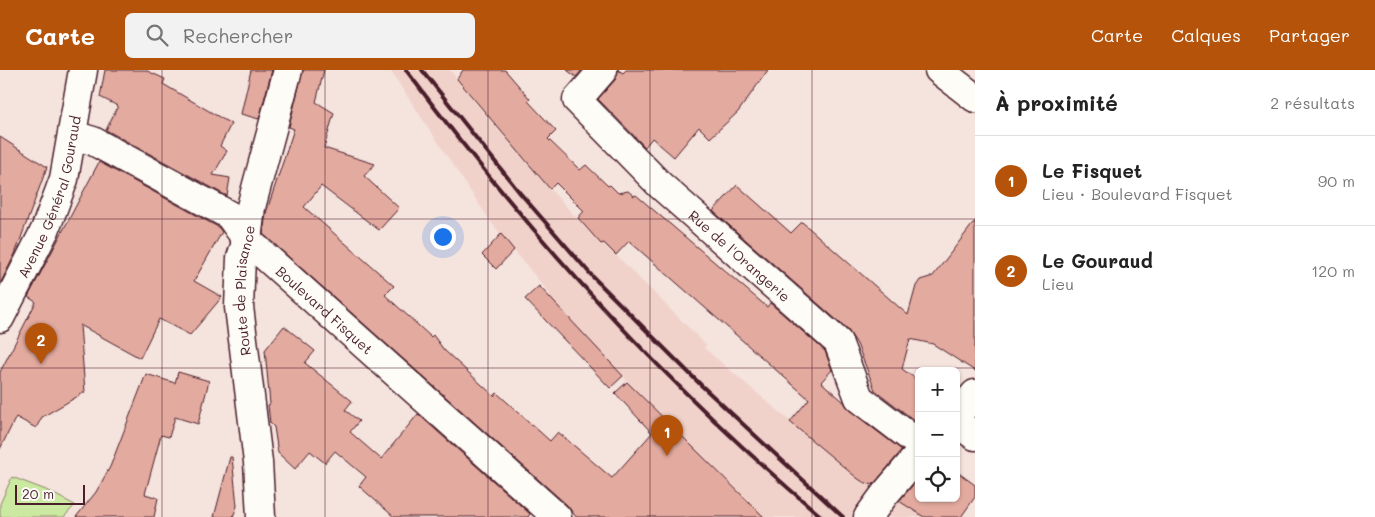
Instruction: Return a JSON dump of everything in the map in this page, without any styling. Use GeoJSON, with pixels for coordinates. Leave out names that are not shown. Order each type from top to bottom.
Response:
{"type":"FeatureCollection","features":[{"type":"Feature","properties":{"kind":"street","name":"Avenue Général Gouraud"},"geometry":{"type":"LineString","coordinates":[[0,318],[45,230],[64,179],[83,70]]}},
{"type":"Feature","properties":{"kind":"street","name":"Route de Plaisance"},"geometry":{"type":"LineString","coordinates":[[261,517],[258,462],[240,307],[241,258],[247,240],[251,207],[288,70]]}},
{"type":"Feature","properties":{"kind":"street","name":"Rue de l'Orangerie"},"geometry":{"type":"LineString","coordinates":[[603,70],[577,100],[660,185],[838,342],[859,398],[915,441]]}},
{"type":"Feature","properties":{"kind":"street"},"geometry":{"type":"LineString","coordinates":[[939,70],[975,98]]}},
{"type":"Feature","properties":{"kind":"street","name":"Boulevard Fisquet"},"geometry":{"type":"LineString","coordinates":[[73,135],[94,140],[229,216],[247,240],[557,517]]}},
{"type":"Feature","properties":{"kind":"street"},"geometry":{"type":"LineString","coordinates":[[959,412],[975,394]]}},
{"type":"Feature","properties":{"kind":"street"},"geometry":{"type":"LineString","coordinates":[[960,425],[975,436]]}},
{"type":"Feature","properties":{"kind":"street"},"geometry":{"type":"LineString","coordinates":[[868,517],[916,457]]}},
{"type":"Feature","properties":{"kind":"shaded area"},"geometry":{"type":"Polygon","coordinates":[[[390,70],[450,70],[550,189],[601,244],[604,243],[706,345],[704,348],[858,479],[879,486],[924,517],[764,517],[640,395],[548,296],[550,294],[491,222],[390,70]]]}},
{"type":"Feature","properties":{"kind":"green space"},"geometry":{"type":"Polygon","coordinates":[[[12,477],[46,490],[75,505],[64,517],[0,517],[0,504],[12,477]]]}},
{"type":"Feature","properties":{"kind":"building"},"geometry":{"type":"Polygon","coordinates":[[[105,70],[145,70],[165,79],[163,84],[231,124],[220,146],[227,151],[213,175],[230,178],[227,196],[106,130],[118,106],[100,97],[105,70]]]}},
{"type":"Feature","properties":{"kind":"building"},"geometry":{"type":"Polygon","coordinates":[[[251,70],[272,70],[259,119],[241,114],[251,70]]]}},
{"type":"Feature","properties":{"kind":"building"},"geometry":{"type":"Polygon","coordinates":[[[303,70],[324,70],[316,102],[334,113],[324,148],[375,164],[364,176],[399,208],[379,230],[321,186],[304,207],[394,286],[385,295],[431,337],[433,335],[444,350],[494,396],[497,393],[550,441],[558,432],[612,478],[652,433],[615,393],[627,382],[764,517],[576,517],[567,505],[263,234],[266,213],[294,129],[289,127],[303,70]]]}},
{"type":"Feature","properties":{"kind":"building"},"geometry":{"type":"Polygon","coordinates":[[[463,70],[505,70],[530,99],[528,101],[556,131],[548,139],[580,170],[586,165],[618,193],[628,191],[634,196],[636,195],[767,307],[770,303],[825,351],[832,370],[821,382],[844,402],[849,410],[902,450],[873,485],[857,478],[790,422],[809,399],[629,241],[616,255],[604,243],[601,244],[578,218],[584,211],[556,183],[550,189],[457,79],[463,70]]]}},
{"type":"Feature","properties":{"kind":"building"},"geometry":{"type":"Polygon","coordinates":[[[567,70],[582,70],[576,77],[567,70]]]}},
{"type":"Feature","properties":{"kind":"building"},"geometry":{"type":"Polygon","coordinates":[[[618,70],[623,73],[626,70],[768,70],[738,112],[723,126],[710,138],[699,127],[674,157],[652,138],[645,147],[598,99],[615,80],[618,70]]]}},
{"type":"Feature","properties":{"kind":"building"},"geometry":{"type":"Polygon","coordinates":[[[0,137],[47,167],[15,254],[0,284],[0,137]]]}},
{"type":"Feature","properties":{"kind":"building"},"geometry":{"type":"Polygon","coordinates":[[[99,162],[218,227],[222,232],[194,281],[222,297],[190,335],[159,319],[140,358],[80,325],[85,392],[42,417],[36,428],[16,417],[0,449],[0,372],[36,302],[28,297],[99,162]]]}},
{"type":"Feature","properties":{"kind":"building"},"geometry":{"type":"Polygon","coordinates":[[[737,185],[791,233],[802,222],[908,315],[916,286],[920,280],[933,276],[975,221],[975,371],[933,344],[910,339],[902,369],[915,378],[915,421],[875,390],[857,344],[848,330],[713,211],[737,185]]]}},
{"type":"Feature","properties":{"kind":"building"},"geometry":{"type":"Polygon","coordinates":[[[501,234],[514,250],[496,269],[482,255],[501,234]]]}},
{"type":"Feature","properties":{"kind":"building"},"geometry":{"type":"Polygon","coordinates":[[[539,286],[623,376],[610,388],[525,299],[539,286]]]}},
{"type":"Feature","properties":{"kind":"building"},"geometry":{"type":"Polygon","coordinates":[[[284,326],[315,351],[305,363],[352,401],[345,410],[359,421],[350,432],[381,459],[418,414],[530,514],[528,517],[394,517],[359,486],[366,477],[335,451],[325,463],[310,451],[295,469],[278,453],[274,427],[270,423],[268,405],[270,404],[265,350],[284,326]]]}},
{"type":"Feature","properties":{"kind":"building"},"geometry":{"type":"Polygon","coordinates":[[[178,372],[209,381],[198,424],[175,417],[169,437],[161,435],[145,494],[158,498],[154,517],[76,517],[96,492],[110,467],[146,374],[175,383],[178,372]]]}},
{"type":"Feature","properties":{"kind":"building"},"geometry":{"type":"Polygon","coordinates":[[[230,457],[232,457],[237,506],[233,517],[214,517],[230,457]]]}},
{"type":"Feature","properties":{"kind":"building"},"geometry":{"type":"Polygon","coordinates":[[[960,474],[975,485],[975,497],[961,517],[924,517],[899,501],[915,483],[915,502],[960,502],[960,474]]]}},
{"type":"Feature","properties":{"kind":"railway"},"geometry":{"type":"LineString","coordinates":[[406,70],[501,190],[601,306],[708,415],[822,517]]}},
{"type":"Feature","properties":{"kind":"railway"},"geometry":{"type":"LineString","coordinates":[[422,70],[520,193],[593,277],[702,386],[843,517]]}},
{"type":"Feature","properties":{"kind":"place","name":"Le Gouraud"},"geometry":{"type":"Point","coordinates":[41,364]}},
{"type":"Feature","properties":{"kind":"place","name":"Le Fisquet"},"geometry":{"type":"Point","coordinates":[667,456]}}]}
